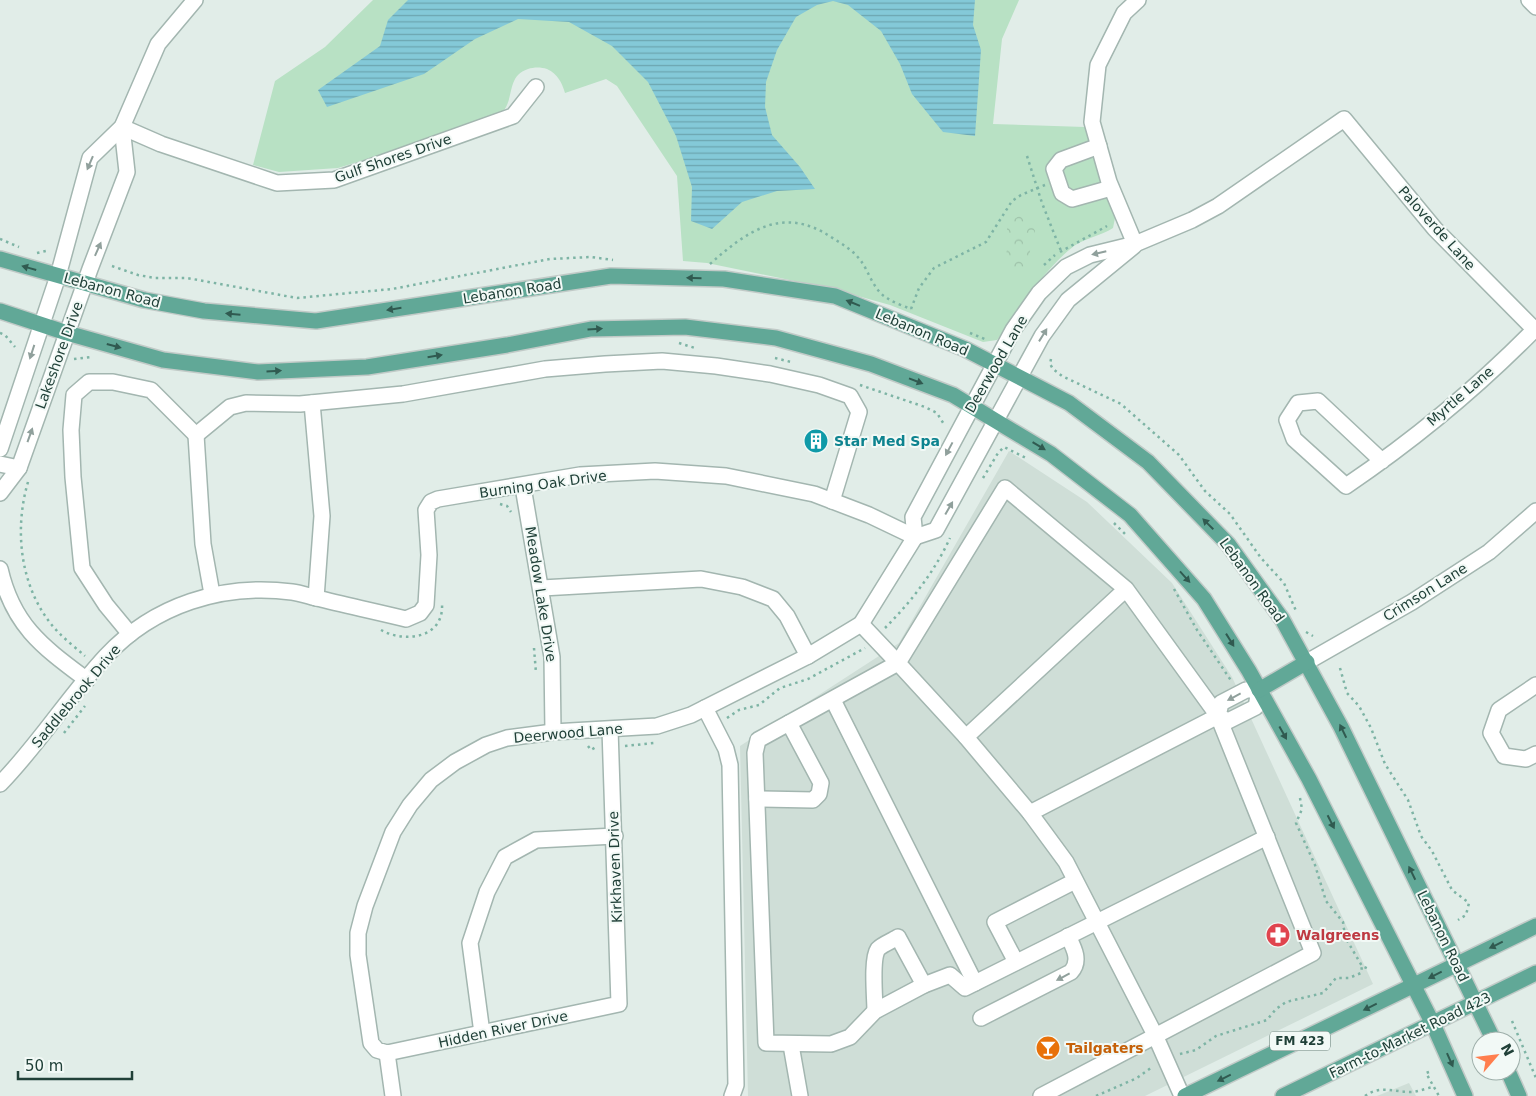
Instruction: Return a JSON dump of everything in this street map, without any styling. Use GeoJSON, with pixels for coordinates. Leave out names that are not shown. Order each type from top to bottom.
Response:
{"type":"FeatureCollection","features":[{"type":"Feature","properties":{"kind":"main road","name":"Lebanon Road"},"geometry":{"type":"LineString","coordinates":[[0,259],[144,300],[204,311],[316,321],[611,276],[724,279],[836,296],[965,349],[994,364],[1069,403],[1148,462],[1228,544],[1282,619],[1307,662],[1489,1031]]}},
{"type":"Feature","properties":{"kind":"main road"},"geometry":{"type":"LineString","coordinates":[[0,312],[67,334],[163,360],[258,372],[367,367],[507,345],[591,329],[685,327],[776,338],[871,364],[953,395],[1051,454],[1130,515],[1204,598],[1309,779],[1433,1024],[1466,1096]]}},
{"type":"Feature","properties":{"kind":"main road"},"geometry":{"type":"LineString","coordinates":[[1259,690],[1307,662]]}},
{"type":"Feature","properties":{"kind":"main road","name":"FM 423"},"geometry":{"type":"LineString","coordinates":[[1184,1096],[1536,926]]}},
{"type":"Feature","properties":{"kind":"main road","name":"Farm-to-Market Road 423"},"geometry":{"type":"LineString","coordinates":[[1283,1096],[1536,973]]}},
{"type":"Feature","properties":{"kind":"main road"},"geometry":{"type":"LineString","coordinates":[[1512,1081],[1519,1096]]}},
{"type":"Feature","properties":{"kind":"street","name":"Lakeshore Drive"},"geometry":{"type":"LineString","coordinates":[[0,449],[58,276],[90,158],[122,127],[158,44],[195,0]]}},
{"type":"Feature","properties":{"kind":"street"},"geometry":{"type":"LineString","coordinates":[[1135,244],[1111,188],[1092,122],[1098,65],[1124,13],[1138,0]]}},
{"type":"Feature","properties":{"kind":"street"},"geometry":{"type":"LineString","coordinates":[[1529,0],[1536,7]]}},
{"type":"Feature","properties":{"kind":"street","name":"Gulf Shores Drive"},"geometry":{"type":"LineString","coordinates":[[122,127],[161,144],[277,183],[334,180],[513,116],[536,87]]}},
{"type":"Feature","properties":{"kind":"street","name":"Deerwood Lane"},"geometry":{"type":"LineString","coordinates":[[387,1053],[377,1050],[371,1043],[358,955],[358,941],[365,906],[393,832],[410,805],[431,780],[455,762],[486,745],[507,738],[553,732],[657,726],[691,715],[808,656],[861,624],[915,537],[913,517],[1013,330],[1039,293],[1066,267],[1090,255],[1135,244],[1172,230],[1218,206],[1344,119]]}},
{"type":"Feature","properties":{"kind":"street","name":"Paloverde Lane"},"geometry":{"type":"LineString","coordinates":[[1344,119],[1435,229],[1536,330]]}},
{"type":"Feature","properties":{"kind":"street","name":"Lakeshore Drive"},"geometry":{"type":"LineString","coordinates":[[0,493],[24,472],[84,284],[127,172],[122,127]]}},
{"type":"Feature","properties":{"kind":"street"},"geometry":{"type":"LineString","coordinates":[[1099,146],[1060,160],[1054,169],[1062,193],[1072,199],[1111,188]]}},
{"type":"Feature","properties":{"kind":"street","name":"Deerwood Lane"},"geometry":{"type":"LineString","coordinates":[[915,537],[936,530],[1042,336],[1068,300],[1135,244]]}},
{"type":"Feature","properties":{"kind":"street","name":"Myrtle Lane"},"geometry":{"type":"LineString","coordinates":[[1382,461],[1318,401],[1298,403],[1287,420],[1294,438],[1346,486],[1382,461],[1460,399],[1536,330]]}},
{"type":"Feature","properties":{"kind":"street"},"geometry":{"type":"LineString","coordinates":[[196,435],[230,407],[246,403],[312,402],[403,394],[536,371],[605,364],[662,361],[770,374],[819,385],[850,396],[859,412],[832,501]]}},
{"type":"Feature","properties":{"kind":"street"},"geometry":{"type":"LineString","coordinates":[[130,634],[106,605],[82,568],[73,477],[71,430],[74,395],[89,382],[113,382],[151,390],[196,435],[203,544],[212,594]]}},
{"type":"Feature","properties":{"kind":"street"},"geometry":{"type":"LineString","coordinates":[[312,402],[322,516],[316,598]]}},
{"type":"Feature","properties":{"kind":"street"},"geometry":{"type":"LineString","coordinates":[[0,464],[24,472]]}},
{"type":"Feature","properties":{"kind":"street","name":"Burning Oak Drive"},"geometry":{"type":"LineString","coordinates":[[420,613],[426,604],[429,555],[426,510],[431,502],[438,499],[523,487],[580,475],[655,471],[726,476],[814,494],[869,515],[915,537]]}},
{"type":"Feature","properties":{"kind":"street","name":"Meadow Lake Drive"},"geometry":{"type":"LineString","coordinates":[[523,487],[542,588],[552,657],[553,732]]}},
{"type":"Feature","properties":{"kind":"street"},"geometry":{"type":"LineString","coordinates":[[1041,1096],[1313,953],[1267,837],[1218,716],[1126,589],[1005,488],[898,663],[758,740],[755,753],[766,1043],[832,1044],[850,1037],[875,1012],[924,985],[950,975],[965,988],[1267,837]]}},
{"type":"Feature","properties":{"kind":"street","name":"Crimson Lane"},"geometry":{"type":"LineString","coordinates":[[1307,662],[1412,602],[1489,552],[1536,511]]}},
{"type":"Feature","properties":{"kind":"street"},"geometry":{"type":"LineString","coordinates":[[0,569],[12,603],[39,643],[87,680]]}},
{"type":"Feature","properties":{"kind":"street"},"geometry":{"type":"LineString","coordinates":[[542,588],[700,579],[742,586],[773,599],[787,616],[808,656]]}},
{"type":"Feature","properties":{"kind":"street","name":"Saddlebrook Drive"},"geometry":{"type":"LineString","coordinates":[[0,784],[23,760],[106,656],[130,634],[172,607],[212,594],[260,589],[294,592],[406,619],[420,613]]}},
{"type":"Feature","properties":{"kind":"street"},"geometry":{"type":"LineString","coordinates":[[966,737],[1126,589]]}},
{"type":"Feature","properties":{"kind":"street"},"geometry":{"type":"LineString","coordinates":[[861,624],[966,737],[1030,814],[1066,862],[1155,1035],[1184,1096]]}},
{"type":"Feature","properties":{"kind":"street"},"geometry":{"type":"LineString","coordinates":[[1536,685],[1499,710],[1492,733],[1504,756],[1526,758],[1536,754]]}},
{"type":"Feature","properties":{"kind":"street"},"geometry":{"type":"LineString","coordinates":[[1030,814],[1218,716],[1222,703],[1246,690],[1259,690]]}},
{"type":"Feature","properties":{"kind":"street"},"geometry":{"type":"LineString","coordinates":[[833,700],[975,983]]}},
{"type":"Feature","properties":{"kind":"street"},"geometry":{"type":"LineString","coordinates":[[705,708],[726,749],[730,765],[736,1085],[732,1096]]}},
{"type":"Feature","properties":{"kind":"street"},"geometry":{"type":"LineString","coordinates":[[757,799],[813,800],[819,794],[821,783],[789,723]]}},
{"type":"Feature","properties":{"kind":"street","name":"Kirkhaven Drive"},"geometry":{"type":"LineString","coordinates":[[610,729],[619,1004]]}},
{"type":"Feature","properties":{"kind":"street"},"geometry":{"type":"LineString","coordinates":[[482,1033],[470,943],[487,892],[505,857],[536,840],[615,836]]}},
{"type":"Feature","properties":{"kind":"street"},"geometry":{"type":"LineString","coordinates":[[1016,962],[996,922],[1075,881]]}},
{"type":"Feature","properties":{"kind":"street"},"geometry":{"type":"LineString","coordinates":[[981,1018],[1072,972],[1076,965],[1076,957],[1068,936]]}},
{"type":"Feature","properties":{"kind":"street"},"geometry":{"type":"LineString","coordinates":[[875,1012],[875,960],[877,951],[898,937],[924,985]]}},
{"type":"Feature","properties":{"kind":"street","name":"Hidden River Drive"},"geometry":{"type":"LineString","coordinates":[[387,1053],[619,1004]]}},
{"type":"Feature","properties":{"kind":"street"},"geometry":{"type":"LineString","coordinates":[[791,1044],[800,1096]]}},
{"type":"Feature","properties":{"kind":"street"},"geometry":{"type":"LineString","coordinates":[[387,1053],[393,1096]]}},
{"type":"Feature","properties":{"kind":"path"},"geometry":{"type":"LineString","coordinates":[[1028,156],[1037,187],[1061,251]]}},
{"type":"Feature","properties":{"kind":"path"},"geometry":{"type":"LineString","coordinates":[[911,309],[919,288],[934,268],[986,242],[1006,208],[1021,195],[1037,187],[1058,181]]}},
{"type":"Feature","properties":{"kind":"path"},"geometry":{"type":"LineString","coordinates":[[0,239],[25,250]]}},
{"type":"Feature","properties":{"kind":"path"},"geometry":{"type":"LineString","coordinates":[[31,251],[46,251]]}},
{"type":"Feature","properties":{"kind":"path"},"geometry":{"type":"LineString","coordinates":[[0,333],[5,335],[15,347]]}},
{"type":"Feature","properties":{"kind":"path"},"geometry":{"type":"LineString","coordinates":[[70,365],[74,361]]}},
{"type":"Feature","properties":{"kind":"path"},"geometry":{"type":"LineString","coordinates":[[1004,447],[1023,458],[1032,459]]}},
{"type":"Feature","properties":{"kind":"path"},"geometry":{"type":"LineString","coordinates":[[24,472],[21,548],[27,579],[50,622],[85,656]]}},
{"type":"Feature","properties":{"kind":"path"},"geometry":{"type":"LineString","coordinates":[[497,502],[507,506],[512,520]]}},
{"type":"Feature","properties":{"kind":"path"},"geometry":{"type":"LineString","coordinates":[[507,506],[510,502]]}},
{"type":"Feature","properties":{"kind":"path"},"geometry":{"type":"LineString","coordinates":[[1108,517],[1128,537]]}},
{"type":"Feature","properties":{"kind":"path"},"geometry":{"type":"LineString","coordinates":[[1169,583],[1236,687]]}},
{"type":"Feature","properties":{"kind":"path"},"geometry":{"type":"LineString","coordinates":[[373,625],[389,634],[402,637],[417,637],[429,632],[439,619],[443,609],[442,598]]}},
{"type":"Feature","properties":{"kind":"path"},"geometry":{"type":"LineString","coordinates":[[534,645],[536,678]]}},
{"type":"Feature","properties":{"kind":"path"},"geometry":{"type":"LineString","coordinates":[[1340,668],[1347,693],[1366,718],[1385,764],[1408,800],[1422,836],[1452,890],[1469,903],[1466,916],[1458,920]]}},
{"type":"Feature","properties":{"kind":"path"},"geometry":{"type":"LineString","coordinates":[[59,739],[90,699]]}},
{"type":"Feature","properties":{"kind":"path"},"geometry":{"type":"LineString","coordinates":[[1298,794],[1302,803],[1296,823],[1300,838],[1315,865],[1326,901],[1343,922],[1345,937],[1362,966],[1369,970]]}},
{"type":"Feature","properties":{"kind":"path"},"geometry":{"type":"LineString","coordinates":[[1096,1096],[1137,1078],[1153,1066],[1181,1053],[1196,1050],[1216,1036],[1267,1020],[1276,1009],[1286,1002],[1323,993],[1336,978],[1349,978],[1361,972],[1362,966]]}},
{"type":"Feature","properties":{"kind":"path"},"geometry":{"type":"LineString","coordinates":[[1512,1021],[1536,1078]]}},
{"type":"Feature","properties":{"kind":"path"},"geometry":{"type":"LineString","coordinates":[[1429,1072],[1426,1073],[1439,1096]]}},
{"type":"Feature","properties":{"kind":"path"},"geometry":{"type":"LineString","coordinates":[[1365,1096],[1375,1090],[1413,1092],[1433,1087]]}},
{"type":"Feature","properties":{"kind":"shaded area"},"geometry":{"type":"Polygon","coordinates":[[[1009,451],[1087,502],[1172,583],[1232,677],[1373,984],[1145,1096],[748,1096],[740,746],[899,643],[1009,451]]]}},
{"type":"Feature","properties":{"kind":"shaded area"},"geometry":{"type":"Polygon","coordinates":[[[1409,1083],[1416,1096],[1377,1096],[1409,1083]]]}},
{"type":"Feature","properties":{"kind":"green space"},"geometry":{"type":"Polygon","coordinates":[[[373,0],[1019,0],[1002,39],[993,124],[1085,127],[1115,218],[1113,228],[1074,246],[1052,266],[1032,290],[997,340],[983,342],[890,305],[833,289],[707,263],[683,261],[677,176],[617,86],[606,79],[565,93],[554,73],[547,69],[530,68],[521,72],[516,77],[506,107],[502,113],[442,136],[338,168],[279,172],[253,165],[275,81],[325,47],[373,0]]]}},
{"type":"Feature","properties":{"kind":"green space"},"geometry":{"type":"Polygon","coordinates":[[[1025,213],[1030,216],[1035,231],[1030,251],[1030,264],[1025,272],[1016,275],[1007,271],[1002,261],[1007,250],[1007,232],[1010,221],[1025,213]]]}},
{"type":"Feature","properties":{"kind":"water"},"geometry":{"type":"Polygon","coordinates":[[[408,0],[975,0],[973,25],[981,50],[975,136],[943,132],[912,94],[900,64],[881,31],[848,5],[833,1],[817,5],[796,17],[777,50],[766,82],[765,107],[772,135],[800,167],[815,189],[777,191],[742,202],[712,229],[691,221],[692,187],[676,136],[648,82],[612,46],[569,22],[518,19],[475,39],[424,74],[327,107],[318,90],[380,46],[388,20],[408,0]]]}},
{"type":"Feature","properties":{"kind":"place","name":"Star Med Spa"},"geometry":{"type":"Point","coordinates":[816,441]}},
{"type":"Feature","properties":{"kind":"place","name":"Walgreens"},"geometry":{"type":"Point","coordinates":[1278,935]}},
{"type":"Feature","properties":{"kind":"place","name":"Tailgaters"},"geometry":{"type":"Point","coordinates":[1048,1048]}}]}
